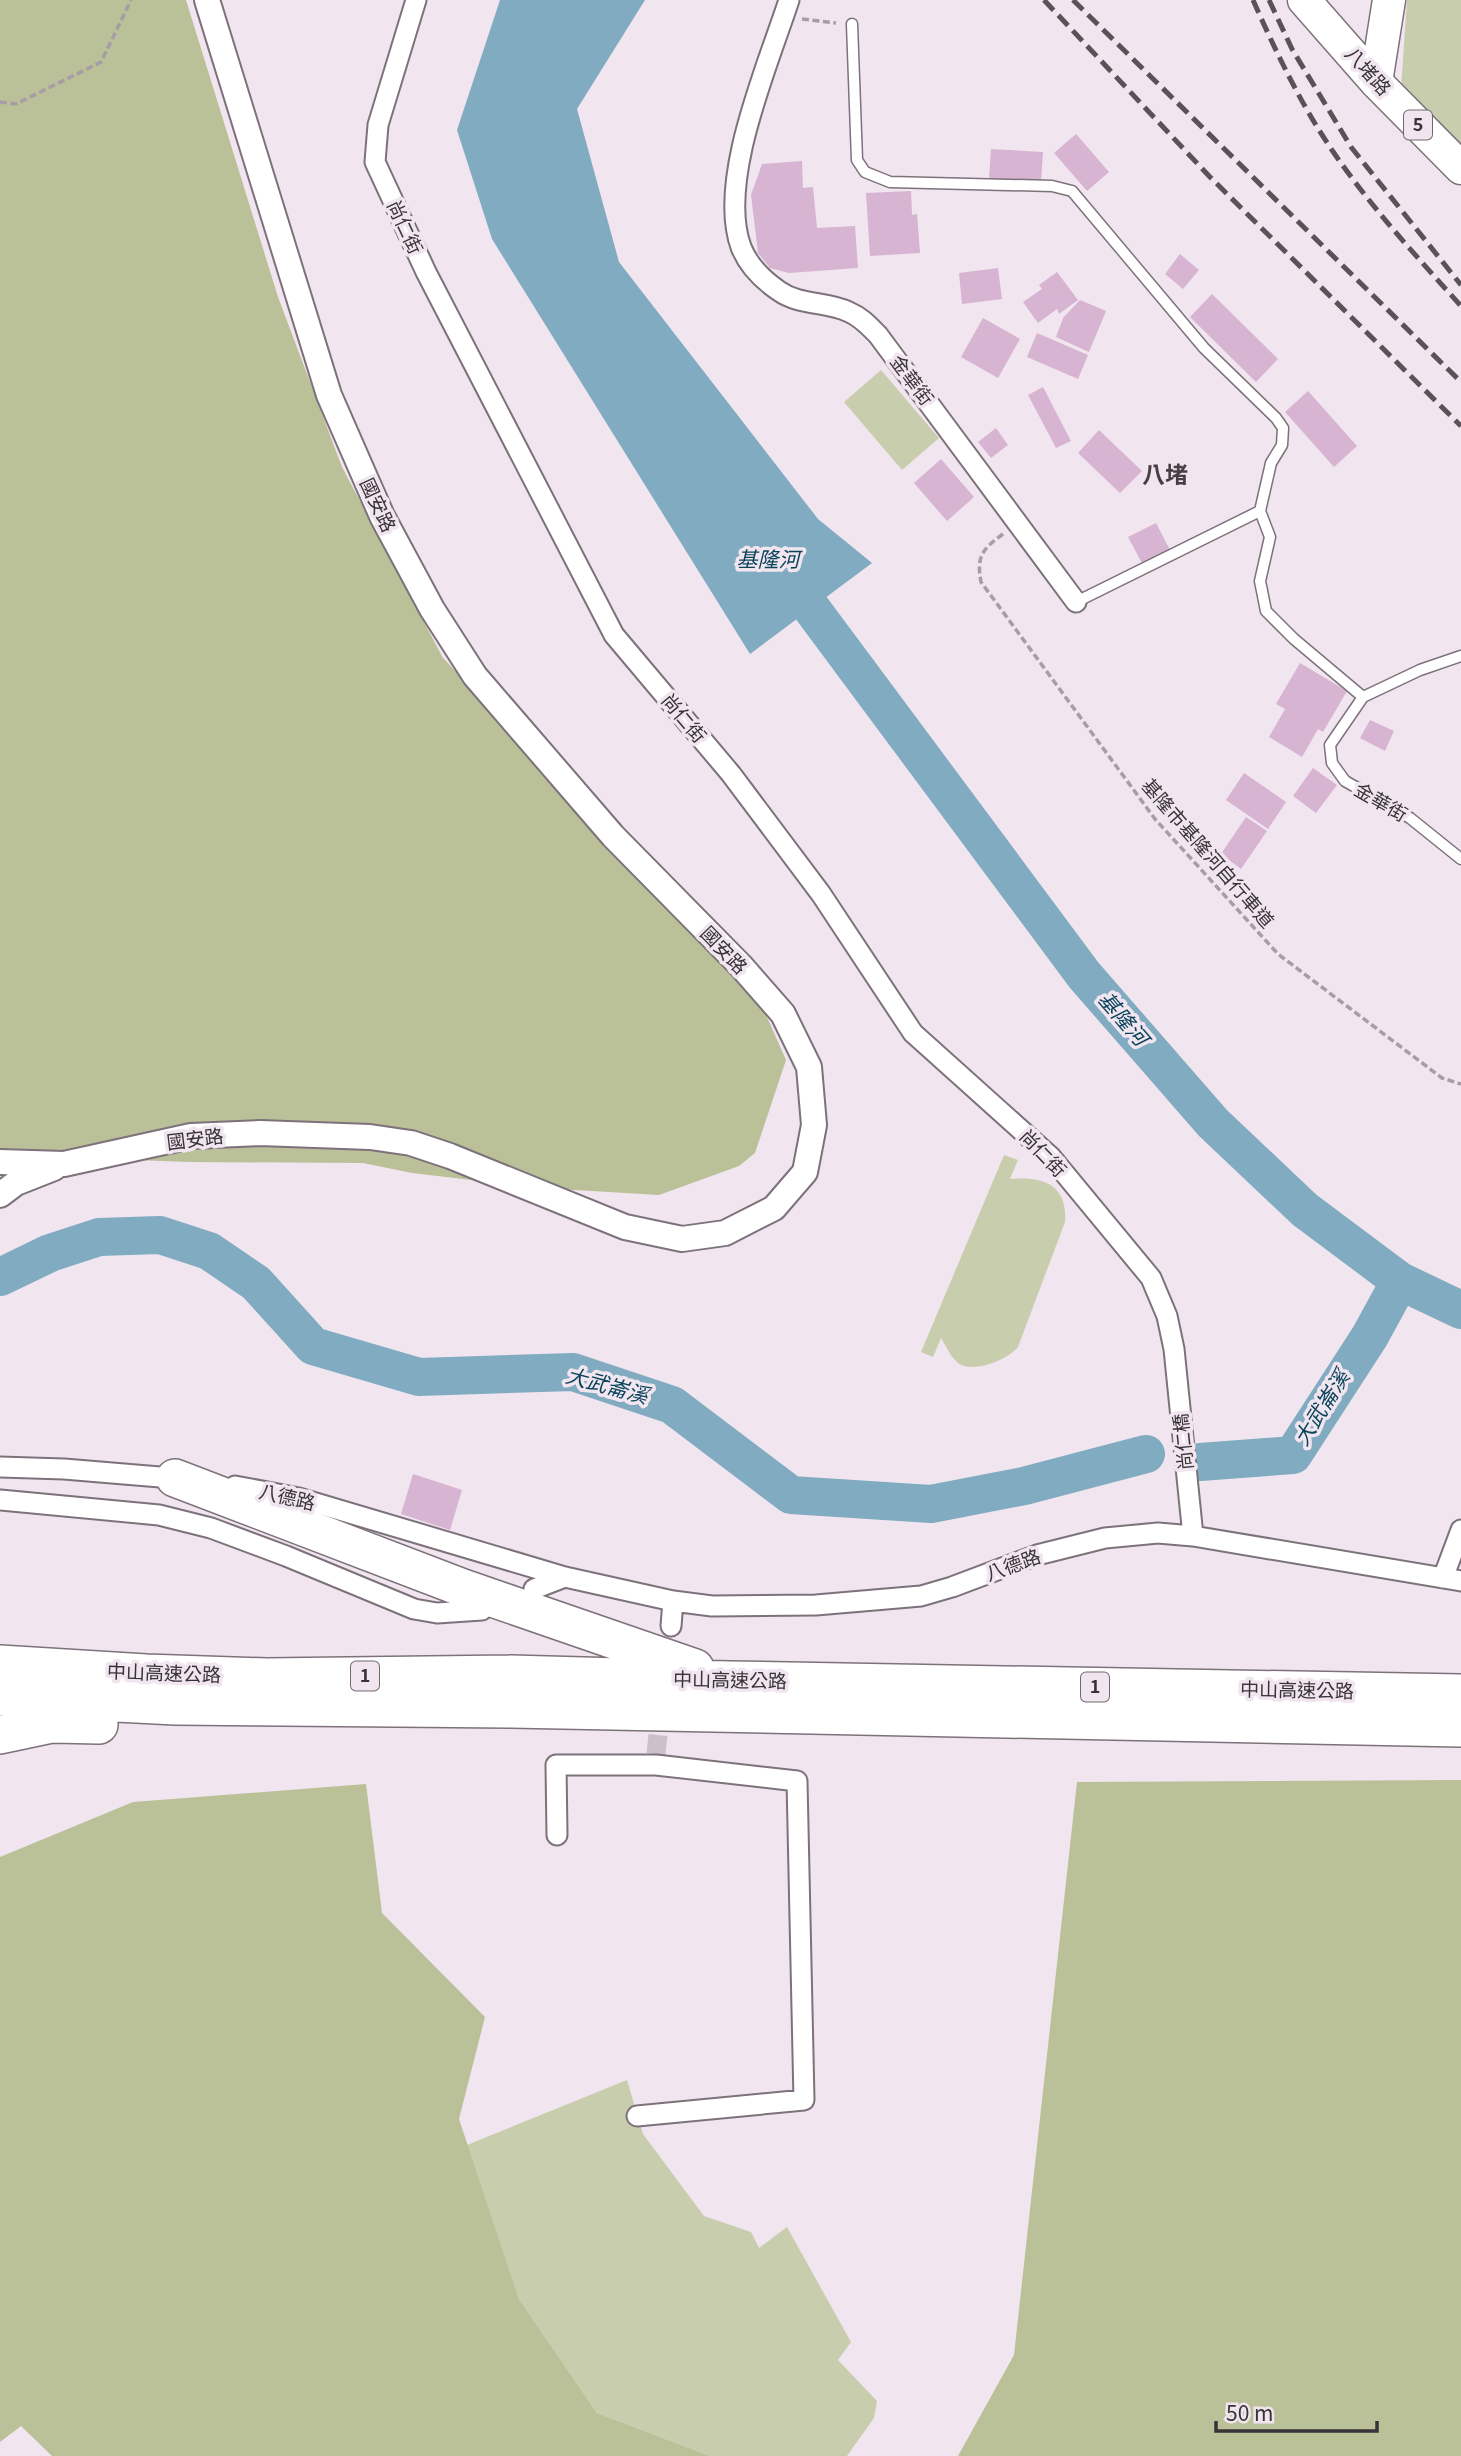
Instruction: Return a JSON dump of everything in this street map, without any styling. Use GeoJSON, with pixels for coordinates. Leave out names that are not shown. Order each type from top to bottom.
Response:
{"type":"FeatureCollection","features":[{"type":"Feature","properties":{"kind":"highway"},"geometry":{"type":"LineString","coordinates":[[175,1478],[463,1588],[729,1680]]}},
{"type":"Feature","properties":{"kind":"highway","name":"中山高速公路"},"geometry":{"type":"LineString","coordinates":[[0,1664],[267,1677],[512,1674],[1461,1693]]}},
{"type":"Feature","properties":{"kind":"highway","name":"中山高速公路"},"geometry":{"type":"LineString","coordinates":[[0,1697],[175,1706],[511,1709],[1461,1728]]}},
{"type":"Feature","properties":{"kind":"highway"},"geometry":{"type":"LineString","coordinates":[[0,1735],[52,1724],[348,1728],[446,1720],[511,1709]]}},
{"type":"Feature","properties":{"kind":"main road","name":"八堵路"},"geometry":{"type":"LineString","coordinates":[[1304,0],[1376,82],[1461,168]]}},
{"type":"Feature","properties":{"kind":"main road"},"geometry":{"type":"LineString","coordinates":[[1376,82],[1389,0]]}},
{"type":"Feature","properties":{"kind":"street","name":"國安路"},"geometry":{"type":"LineString","coordinates":[[0,1162],[64,1164],[191,1136],[260,1133],[370,1138],[411,1143],[450,1156],[625,1227],[682,1239],[725,1233],[774,1208],[805,1172],[814,1125],[809,1066],[783,1014],[613,836],[475,676],[432,609],[382,516],[329,395],[207,0]]}},
{"type":"Feature","properties":{"kind":"street","name":"尚仁街"},"geometry":{"type":"LineString","coordinates":[[416,0],[378,125],[374,162],[426,272],[614,635],[730,774],[788,850],[821,894],[913,1033],[1051,1157],[1151,1278],[1167,1316],[1174,1349]]}},
{"type":"Feature","properties":{"kind":"street","name":"金華街"},"geometry":{"type":"LineString","coordinates":[[787,9],[751,117],[735,183],[734,204],[742,247],[751,265],[768,283],[786,296],[848,311],[864,321],[886,345],[1076,602]]}},
{"type":"Feature","properties":{"kind":"street"},"geometry":{"type":"LineString","coordinates":[[0,1195],[16,1183],[64,1164]]}},
{"type":"Feature","properties":{"kind":"street","name":"尚仁橋"},"geometry":{"type":"LineString","coordinates":[[1174,1349],[1193,1536]]}},
{"type":"Feature","properties":{"kind":"street","name":"八德路"},"geometry":{"type":"LineString","coordinates":[[0,1468],[64,1469],[175,1478],[299,1498],[565,1577],[673,1601],[712,1606],[816,1605],[911,1597],[952,1587],[1037,1555],[1104,1538],[1158,1532],[1452,1579]]}},
{"type":"Feature","properties":{"kind":"street"},"geometry":{"type":"LineString","coordinates":[[0,1500],[159,1515],[236,1537],[414,1609],[437,1614],[482,1610]]}},
{"type":"Feature","properties":{"kind":"street"},"geometry":{"type":"LineString","coordinates":[[1452,1579],[1461,1530]]}},
{"type":"Feature","properties":{"kind":"street"},"geometry":{"type":"LineString","coordinates":[[534,1589],[565,1577]]}},
{"type":"Feature","properties":{"kind":"street"},"geometry":{"type":"LineString","coordinates":[[671,1626],[673,1601]]}},
{"type":"Feature","properties":{"kind":"street"},"geometry":{"type":"LineString","coordinates":[[557,1835],[556,1765],[656,1760],[797,1781],[804,2100],[637,2116]]}},
{"type":"Feature","properties":{"kind":"lane"},"geometry":{"type":"LineString","coordinates":[[852,24],[857,160],[865,172],[890,182],[1052,186],[1072,191],[1204,348],[1276,418],[1283,428],[1282,445],[1271,463],[1259,511],[1270,537],[1260,581],[1265,611],[1363,697],[1420,670],[1461,656]]}},
{"type":"Feature","properties":{"kind":"lane","name":"金華街"},"geometry":{"type":"LineString","coordinates":[[1076,602],[1259,511]]}},
{"type":"Feature","properties":{"kind":"lane","name":"金華街"},"geometry":{"type":"LineString","coordinates":[[1363,697],[1330,745],[1332,763],[1345,781],[1410,818],[1461,859]]}},
{"type":"Feature","properties":{"kind":"path"},"geometry":{"type":"LineString","coordinates":[[0,102],[16,103],[101,62],[131,0]]}},
{"type":"Feature","properties":{"kind":"path"},"geometry":{"type":"LineString","coordinates":[[787,9],[852,24]]}},
{"type":"Feature","properties":{"kind":"path","name":"基隆市基隆河自行車道"},"geometry":{"type":"LineString","coordinates":[[1017,522],[983,549],[978,566],[981,582],[1155,819],[1278,954],[1442,1078],[1461,1084]]}},
{"type":"Feature","properties":{"kind":"green space"},"geometry":{"type":"Polygon","coordinates":[[[0,0],[186,0],[278,297],[342,467],[443,658],[751,981],[786,1060],[755,1153],[739,1166],[659,1195],[541,1188],[412,1173],[363,1163],[189,1162],[0,1155],[0,0]]]}},
{"type":"Feature","properties":{"kind":"green space"},"geometry":{"type":"Polygon","coordinates":[[[1407,0],[1461,0],[1461,148],[1401,89],[1407,0]]]}},
{"type":"Feature","properties":{"kind":"green space"},"geometry":{"type":"Polygon","coordinates":[[[881,370],[939,438],[902,470],[844,402],[881,370]]]}},
{"type":"Feature","properties":{"kind":"green space"},"geometry":{"type":"Polygon","coordinates":[[[1004,1155],[1018,1160],[1010,1179],[1042,1181],[1057,1191],[1065,1209],[1065,1222],[1018,1347],[998,1361],[979,1366],[963,1366],[952,1357],[941,1338],[933,1357],[921,1352],[1004,1155]]]}},
{"type":"Feature","properties":{"kind":"green space"},"geometry":{"type":"Polygon","coordinates":[[[1461,1780],[1461,2456],[958,2456],[1014,2355],[1077,1782],[1461,1780]]]}},
{"type":"Feature","properties":{"kind":"green space"},"geometry":{"type":"Polygon","coordinates":[[[366,1784],[382,1913],[485,2017],[459,2119],[519,2299],[597,2413],[710,2456],[52,2456],[21,2426],[0,2442],[0,1857],[133,1802],[366,1784]]]}},
{"type":"Feature","properties":{"kind":"green space"},"geometry":{"type":"Polygon","coordinates":[[[627,2080],[643,2134],[704,2216],[751,2232],[759,2248],[787,2227],[851,2342],[838,2360],[877,2401],[874,2418],[847,2456],[710,2456],[597,2413],[519,2299],[467,2145],[627,2080]]]}},
{"type":"Feature","properties":{"kind":"water","name":"基隆河"},"geometry":{"type":"Polygon","coordinates":[[[500,0],[645,0],[577,109],[619,262],[818,519],[872,563],[750,654],[492,239],[457,130],[500,0]]]}},
{"type":"Feature","properties":{"kind":"building"},"geometry":{"type":"Polygon","coordinates":[[[1076,134],[1109,172],[1087,191],[1054,153],[1076,134]]]}},
{"type":"Feature","properties":{"kind":"building"},"geometry":{"type":"Polygon","coordinates":[[[991,149],[1043,152],[1041,182],[989,179],[991,149]]]}},
{"type":"Feature","properties":{"kind":"building"},"geometry":{"type":"Polygon","coordinates":[[[802,161],[803,188],[813,187],[817,228],[855,226],[858,268],[789,273],[770,268],[758,253],[751,195],[762,164],[802,161]]]}},
{"type":"Feature","properties":{"kind":"building"},"geometry":{"type":"Polygon","coordinates":[[[911,191],[912,215],[917,214],[920,253],[870,256],[866,193],[911,191]]]}},
{"type":"Feature","properties":{"kind":"building"},"geometry":{"type":"Polygon","coordinates":[[[1180,254],[1199,270],[1183,289],[1165,274],[1180,254]]]}},
{"type":"Feature","properties":{"kind":"building"},"geometry":{"type":"Polygon","coordinates":[[[998,268],[1002,299],[962,304],[959,273],[998,268]]]}},
{"type":"Feature","properties":{"kind":"building"},"geometry":{"type":"Polygon","coordinates":[[[1057,272],[1078,300],[1059,314],[1057,309],[1038,323],[1023,302],[1042,289],[1039,285],[1057,272]]]}},
{"type":"Feature","properties":{"kind":"building"},"geometry":{"type":"Polygon","coordinates":[[[1212,294],[1278,359],[1256,382],[1190,317],[1212,294]]]}},
{"type":"Feature","properties":{"kind":"building"},"geometry":{"type":"Polygon","coordinates":[[[1080,300],[1106,311],[1089,352],[1056,337],[1063,318],[1080,300]]]}},
{"type":"Feature","properties":{"kind":"building"},"geometry":{"type":"Polygon","coordinates":[[[983,318],[1020,339],[998,378],[961,357],[983,318]]]}},
{"type":"Feature","properties":{"kind":"building"},"geometry":{"type":"Polygon","coordinates":[[[1037,333],[1088,355],[1078,379],[1027,357],[1037,333]]]}},
{"type":"Feature","properties":{"kind":"building"},"geometry":{"type":"Polygon","coordinates":[[[1043,387],[1071,441],[1056,448],[1028,395],[1043,387]]]}},
{"type":"Feature","properties":{"kind":"building"},"geometry":{"type":"Polygon","coordinates":[[[1308,391],[1357,446],[1334,467],[1285,412],[1308,391]]]}},
{"type":"Feature","properties":{"kind":"building"},"geometry":{"type":"Polygon","coordinates":[[[996,428],[1008,445],[991,458],[978,442],[996,428]]]}},
{"type":"Feature","properties":{"kind":"building"},"geometry":{"type":"Polygon","coordinates":[[[1099,430],[1142,471],[1120,493],[1078,453],[1099,430]]]}},
{"type":"Feature","properties":{"kind":"building"},"geometry":{"type":"Polygon","coordinates":[[[941,459],[974,497],[947,521],[914,483],[941,459]]]}},
{"type":"Feature","properties":{"kind":"building"},"geometry":{"type":"Polygon","coordinates":[[[1156,523],[1170,550],[1143,565],[1128,537],[1156,523]]]}},
{"type":"Feature","properties":{"kind":"building"},"geometry":{"type":"Polygon","coordinates":[[[1300,663],[1347,691],[1323,732],[1318,729],[1302,757],[1269,737],[1285,709],[1276,704],[1300,663]]]}},
{"type":"Feature","properties":{"kind":"building"},"geometry":{"type":"Polygon","coordinates":[[[1370,720],[1394,731],[1385,751],[1360,738],[1370,720]]]}},
{"type":"Feature","properties":{"kind":"building"},"geometry":{"type":"Polygon","coordinates":[[[1313,768],[1337,785],[1316,813],[1293,796],[1313,768]]]}},
{"type":"Feature","properties":{"kind":"building"},"geometry":{"type":"Polygon","coordinates":[[[1244,773],[1286,802],[1268,829],[1226,800],[1244,773]]]}},
{"type":"Feature","properties":{"kind":"building"},"geometry":{"type":"Polygon","coordinates":[[[1246,817],[1267,831],[1241,869],[1221,854],[1246,817]]]}},
{"type":"Feature","properties":{"kind":"building"},"geometry":{"type":"Polygon","coordinates":[[[413,1474],[462,1490],[450,1530],[401,1514],[413,1474]]]}},
{"type":"Feature","properties":{"kind":"waterway","name":"基隆河"},"geometry":{"type":"LineString","coordinates":[[780,566],[1084,975],[1213,1123],[1305,1210],[1400,1281],[1461,1310]]}},
{"type":"Feature","properties":{"kind":"waterway","name":"大武崙溪"},"geometry":{"type":"LineString","coordinates":[[0,1277],[50,1253],[99,1237],[160,1235],[209,1251],[256,1283],[313,1346],[419,1377],[573,1372],[672,1405],[791,1495],[931,1504],[1024,1486],[1146,1454]]}},
{"type":"Feature","properties":{"kind":"waterway","name":"大武崙溪"},"geometry":{"type":"LineString","coordinates":[[1200,1462],[1293,1455],[1370,1336],[1400,1281]]}},
{"type":"Feature","properties":{"kind":"tunnel"},"geometry":{"type":"LineString","coordinates":[[656,1754],[661,1707]]}},
{"type":"Feature","properties":{"kind":"railway"},"geometry":{"type":"LineString","coordinates":[[1044,0],[1210,177],[1461,426]]}},
{"type":"Feature","properties":{"kind":"railway"},"geometry":{"type":"LineString","coordinates":[[1073,0],[1461,382]]}},
{"type":"Feature","properties":{"kind":"railway"},"geometry":{"type":"LineString","coordinates":[[1253,0],[1290,78],[1334,153],[1379,212],[1461,306]]}},
{"type":"Feature","properties":{"kind":"railway"},"geometry":{"type":"LineString","coordinates":[[1269,0],[1292,49],[1351,147],[1461,285]]}},
{"type":"Feature","properties":{"kind":"district","name":"八堵"},"geometry":{"type":"Point","coordinates":[1165,475]}}]}
